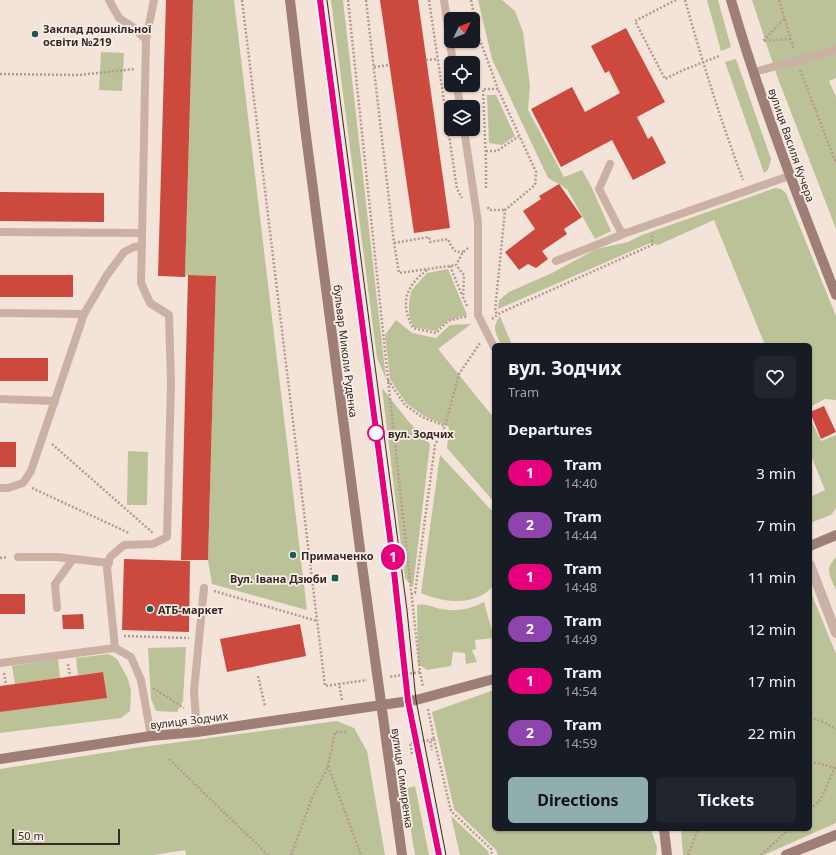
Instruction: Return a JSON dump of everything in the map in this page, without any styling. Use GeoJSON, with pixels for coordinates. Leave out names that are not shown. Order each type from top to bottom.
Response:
{"type":"FeatureCollection","features":[{"type":"Feature","properties":{"kind":"street","name":"бульвар Миколи Руденка"},"geometry":{"type":"LineString","coordinates":[[290,0],[381,705]]}},
{"type":"Feature","properties":{"kind":"street","name":"вулиця Василя Кучера"},"geometry":{"type":"LineString","coordinates":[[731,0],[789,176],[836,295]]}},
{"type":"Feature","properties":{"kind":"street"},"geometry":{"type":"LineString","coordinates":[[812,545],[836,535]]}},
{"type":"Feature","properties":{"kind":"street"},"geometry":{"type":"LineString","coordinates":[[812,570],[836,633]]}},
{"type":"Feature","properties":{"kind":"street","name":"вулиця Зодчих"},"geometry":{"type":"LineString","coordinates":[[0,759],[152,736],[197,732],[425,699],[492,680]]}},
{"type":"Feature","properties":{"kind":"street","name":"вулиця Симиренка"},"geometry":{"type":"LineString","coordinates":[[381,705],[402,855]]}},
{"type":"Feature","properties":{"kind":"street"},"geometry":{"type":"LineString","coordinates":[[664,831],[667,855]]}},
{"type":"Feature","properties":{"kind":"street"},"geometry":{"type":"LineString","coordinates":[[786,855],[836,834]]}},
{"type":"Feature","properties":{"kind":"lane"},"geometry":{"type":"LineString","coordinates":[[110,0],[119,18],[133,27],[146,40]]}},
{"type":"Feature","properties":{"kind":"lane"},"geometry":{"type":"LineString","coordinates":[[115,648],[107,568],[110,557],[124,545],[153,544],[167,537],[171,383],[169,315],[150,304],[141,283],[146,40],[154,0]]}},
{"type":"Feature","properties":{"kind":"lane"},"geometry":{"type":"LineString","coordinates":[[444,0],[452,56]]}},
{"type":"Feature","properties":{"kind":"lane"},"geometry":{"type":"LineString","coordinates":[[756,77],[797,61],[836,50]]}},
{"type":"Feature","properties":{"kind":"lane"},"geometry":{"type":"LineString","coordinates":[[465,136],[478,222],[478,315],[492,344]]}},
{"type":"Feature","properties":{"kind":"lane"},"geometry":{"type":"LineString","coordinates":[[610,164],[598,189],[620,232],[626,233]]}},
{"type":"Feature","properties":{"kind":"lane"},"geometry":{"type":"LineString","coordinates":[[556,261],[626,233],[789,176]]}},
{"type":"Feature","properties":{"kind":"lane"},"geometry":{"type":"LineString","coordinates":[[0,232],[142,233]]}},
{"type":"Feature","properties":{"kind":"lane"},"geometry":{"type":"LineString","coordinates":[[0,488],[8,488],[23,483],[31,471],[84,314],[107,275],[124,252],[134,247],[142,246]]}},
{"type":"Feature","properties":{"kind":"lane"},"geometry":{"type":"LineString","coordinates":[[0,313],[84,314]]}},
{"type":"Feature","properties":{"kind":"lane"},"geometry":{"type":"LineString","coordinates":[[0,399],[55,401]]}},
{"type":"Feature","properties":{"kind":"lane"},"geometry":{"type":"LineString","coordinates":[[18,557],[73,559],[109,563]]}},
{"type":"Feature","properties":{"kind":"lane"},"geometry":{"type":"LineString","coordinates":[[57,608],[55,584],[73,559]]}},
{"type":"Feature","properties":{"kind":"lane"},"geometry":{"type":"LineString","coordinates":[[197,732],[194,691],[204,588]]}},
{"type":"Feature","properties":{"kind":"lane"},"geometry":{"type":"LineString","coordinates":[[0,663],[115,648],[131,657],[141,680],[152,736]]}},
{"type":"Feature","properties":{"kind":"path"},"geometry":{"type":"LineString","coordinates":[[242,0],[325,686],[377,678]]}},
{"type":"Feature","properties":{"kind":"path"},"geometry":{"type":"LineString","coordinates":[[348,0],[420,672],[400,675]]}},
{"type":"Feature","properties":{"kind":"path"},"geometry":{"type":"LineString","coordinates":[[366,0],[394,243],[399,273],[456,265]]}},
{"type":"Feature","properties":{"kind":"path"},"geometry":{"type":"LineString","coordinates":[[429,0],[457,188],[464,201]]}},
{"type":"Feature","properties":{"kind":"path"},"geometry":{"type":"LineString","coordinates":[[470,0],[478,35],[498,89],[536,172],[535,185],[505,210],[489,210],[488,203]]}},
{"type":"Feature","properties":{"kind":"path"},"geometry":{"type":"LineString","coordinates":[[676,0],[635,21],[665,79],[719,56]]}},
{"type":"Feature","properties":{"kind":"path"},"geometry":{"type":"LineString","coordinates":[[685,0],[723,128],[747,190]]}},
{"type":"Feature","properties":{"kind":"path"},"geometry":{"type":"LineString","coordinates":[[779,0],[797,61],[836,163]]}},
{"type":"Feature","properties":{"kind":"path"},"geometry":{"type":"LineString","coordinates":[[785,19],[763,41],[791,39]]}},
{"type":"Feature","properties":{"kind":"path"},"geometry":{"type":"LineString","coordinates":[[426,60],[438,59]]}},
{"type":"Feature","properties":{"kind":"path"},"geometry":{"type":"LineString","coordinates":[[374,67],[390,65]]}},
{"type":"Feature","properties":{"kind":"path"},"geometry":{"type":"LineString","coordinates":[[0,74],[79,75],[145,68]]}},
{"type":"Feature","properties":{"kind":"path"},"geometry":{"type":"LineString","coordinates":[[486,189],[483,89],[498,89]]}},
{"type":"Feature","properties":{"kind":"path"},"geometry":{"type":"LineString","coordinates":[[486,152],[497,151],[519,136]]}},
{"type":"Feature","properties":{"kind":"path"},"geometry":{"type":"LineString","coordinates":[[498,315],[495,311],[505,210]]}},
{"type":"Feature","properties":{"kind":"path"},"geometry":{"type":"LineString","coordinates":[[411,594],[415,592],[435,445],[445,426],[459,374],[483,337],[492,319],[652,245],[652,224]]}},
{"type":"Feature","properties":{"kind":"path"},"geometry":{"type":"LineString","coordinates":[[394,243],[429,237],[430,242],[448,239],[450,246],[456,252],[463,252]]}},
{"type":"Feature","properties":{"kind":"path"},"geometry":{"type":"LineString","coordinates":[[456,265],[463,252],[468,248],[469,241]]}},
{"type":"Feature","properties":{"kind":"path"},"geometry":{"type":"LineString","coordinates":[[456,265],[464,275],[463,297]]}},
{"type":"Feature","properties":{"kind":"path"},"geometry":{"type":"LineString","coordinates":[[427,270],[418,276],[408,291],[406,303],[407,316],[413,328],[436,333],[448,321],[471,316],[450,266]]}},
{"type":"Feature","properties":{"kind":"path"},"geometry":{"type":"LineString","coordinates":[[388,380],[404,404],[422,417],[445,426]]}},
{"type":"Feature","properties":{"kind":"path"},"geometry":{"type":"LineString","coordinates":[[43,436],[161,540]]}},
{"type":"Feature","properties":{"kind":"path"},"geometry":{"type":"LineString","coordinates":[[23,483],[131,534]]}},
{"type":"Feature","properties":{"kind":"path"},"geometry":{"type":"LineString","coordinates":[[204,588],[317,621]]}},
{"type":"Feature","properties":{"kind":"path"},"geometry":{"type":"LineString","coordinates":[[114,636],[200,638]]}},
{"type":"Feature","properties":{"kind":"path"},"geometry":{"type":"LineString","coordinates":[[258,676],[265,706]]}},
{"type":"Feature","properties":{"kind":"path"},"geometry":{"type":"LineString","coordinates":[[141,680],[196,716]]}},
{"type":"Feature","properties":{"kind":"path"},"geometry":{"type":"LineString","coordinates":[[339,684],[344,711]]}},
{"type":"Feature","properties":{"kind":"path"},"geometry":{"type":"LineString","coordinates":[[425,699],[451,812],[490,849],[492,855]]}},
{"type":"Feature","properties":{"kind":"path"},"geometry":{"type":"LineString","coordinates":[[812,717],[836,729]]}},
{"type":"Feature","properties":{"kind":"path"},"geometry":{"type":"LineString","coordinates":[[291,855],[312,798],[328,766],[336,732],[346,732]]}},
{"type":"Feature","properties":{"kind":"path"},"geometry":{"type":"LineString","coordinates":[[430,740],[432,750]]}},
{"type":"Feature","properties":{"kind":"path"},"geometry":{"type":"LineString","coordinates":[[412,754],[410,743],[434,740]]}},
{"type":"Feature","properties":{"kind":"path"},"geometry":{"type":"LineString","coordinates":[[169,759],[268,855]]}},
{"type":"Feature","properties":{"kind":"path"},"geometry":{"type":"LineString","coordinates":[[812,763],[818,763],[835,769]]}},
{"type":"Feature","properties":{"kind":"path"},"geometry":{"type":"LineString","coordinates":[[812,807],[821,799],[836,765]]}},
{"type":"Feature","properties":{"kind":"path"},"geometry":{"type":"LineString","coordinates":[[328,766],[361,855]]}},
{"type":"Feature","properties":{"kind":"path"},"geometry":{"type":"LineString","coordinates":[[688,855],[697,831]]}},
{"type":"Feature","properties":{"kind":"path"},"geometry":{"type":"LineString","coordinates":[[761,855],[787,831]]}},
{"type":"Feature","properties":{"kind":"green space"},"geometry":{"type":"Polygon","coordinates":[[[193,0],[234,0],[307,610],[212,584],[208,560],[216,276],[188,275],[185,277],[193,0]]]}},
{"type":"Feature","properties":{"kind":"green space"},"geometry":{"type":"Polygon","coordinates":[[[331,0],[343,0],[386,379],[377,358],[331,0]]]}},
{"type":"Feature","properties":{"kind":"green space"},"geometry":{"type":"Polygon","coordinates":[[[478,0],[502,0],[515,11],[523,32],[530,86],[528,110],[564,177],[582,170],[591,186],[611,231],[595,239],[567,189],[548,178],[492,59],[478,0]]]}},
{"type":"Feature","properties":{"kind":"green space"},"geometry":{"type":"Polygon","coordinates":[[[707,0],[718,0],[731,47],[721,51],[707,0]]]}},
{"type":"Feature","properties":{"kind":"green space"},"geometry":{"type":"Polygon","coordinates":[[[752,0],[836,0],[836,78],[829,81],[836,97],[836,229],[777,76],[752,0]]]}},
{"type":"Feature","properties":{"kind":"green space"},"geometry":{"type":"Polygon","coordinates":[[[101,52],[124,53],[122,91],[99,90],[101,52]]]}},
{"type":"Feature","properties":{"kind":"green space"},"geometry":{"type":"Polygon","coordinates":[[[736,59],[771,159],[768,170],[764,173],[725,62],[736,59]]]}},
{"type":"Feature","properties":{"kind":"green space"},"geometry":{"type":"Polygon","coordinates":[[[487,95],[496,95],[515,136],[502,145],[489,143],[487,95]]]}},
{"type":"Feature","properties":{"kind":"green space"},"geometry":{"type":"Polygon","coordinates":[[[775,188],[781,189],[786,193],[836,316],[836,400],[825,399],[812,406],[812,343],[764,343],[714,220],[658,245],[650,243],[498,309],[499,300],[509,292],[552,273],[596,249],[628,242],[642,235],[775,188]]]}},
{"type":"Feature","properties":{"kind":"green space"},"geometry":{"type":"Polygon","coordinates":[[[448,269],[467,315],[447,321],[436,331],[413,327],[409,315],[411,291],[427,273],[448,269]]]}},
{"type":"Feature","properties":{"kind":"green space"},"geometry":{"type":"Polygon","coordinates":[[[500,316],[511,343],[500,343],[495,330],[497,320],[500,316]]]}},
{"type":"Feature","properties":{"kind":"green space"},"geometry":{"type":"Polygon","coordinates":[[[396,320],[412,333],[436,338],[450,325],[471,324],[438,349],[492,416],[492,500],[447,448],[449,427],[424,416],[406,403],[390,379],[385,335],[396,320]]]}},
{"type":"Feature","properties":{"kind":"green space"},"geometry":{"type":"Polygon","coordinates":[[[382,388],[409,422],[430,444],[413,587],[405,578],[382,388]]]}},
{"type":"Feature","properties":{"kind":"green space"},"geometry":{"type":"Polygon","coordinates":[[[812,422],[821,441],[836,435],[836,508],[831,515],[812,522],[812,496],[825,490],[812,458],[812,422]]]}},
{"type":"Feature","properties":{"kind":"green space"},"geometry":{"type":"Polygon","coordinates":[[[128,451],[148,452],[147,505],[127,505],[128,451]]]}},
{"type":"Feature","properties":{"kind":"green space"},"geometry":{"type":"Polygon","coordinates":[[[440,455],[492,511],[492,587],[478,597],[459,601],[449,601],[421,593],[440,455]]]}},
{"type":"Feature","properties":{"kind":"green space"},"geometry":{"type":"Polygon","coordinates":[[[836,557],[836,590],[830,577],[829,569],[836,557]]]}},
{"type":"Feature","properties":{"kind":"green space"},"geometry":{"type":"Polygon","coordinates":[[[812,595],[836,654],[836,823],[764,855],[683,855],[681,831],[812,831],[812,595]]]}},
{"type":"Feature","properties":{"kind":"green space"},"geometry":{"type":"Polygon","coordinates":[[[484,602],[492,631],[492,638],[475,640],[476,649],[472,650],[477,662],[466,664],[465,653],[453,652],[451,666],[427,670],[418,664],[417,605],[423,604],[447,610],[458,610],[484,602]]]}},
{"type":"Feature","properties":{"kind":"green space"},"geometry":{"type":"Polygon","coordinates":[[[186,647],[183,701],[177,712],[156,711],[151,699],[148,648],[186,647]]]}},
{"type":"Feature","properties":{"kind":"green space"},"geometry":{"type":"Polygon","coordinates":[[[109,654],[117,659],[128,679],[131,691],[130,711],[121,718],[0,733],[0,712],[106,698],[103,672],[78,675],[76,658],[109,654]]]}},
{"type":"Feature","properties":{"kind":"green space"},"geometry":{"type":"Polygon","coordinates":[[[58,659],[60,678],[15,684],[12,666],[58,659]]]}},
{"type":"Feature","properties":{"kind":"green space"},"geometry":{"type":"Polygon","coordinates":[[[492,691],[492,831],[652,831],[657,848],[656,855],[498,855],[496,850],[454,809],[432,712],[492,691]]]}},
{"type":"Feature","properties":{"kind":"green space"},"geometry":{"type":"Polygon","coordinates":[[[337,721],[354,728],[367,751],[385,855],[186,855],[185,850],[154,855],[0,855],[0,769],[135,748],[337,721]]]}},
{"type":"Feature","properties":{"kind":"green space"},"geometry":{"type":"Polygon","coordinates":[[[415,786],[429,855],[415,855],[404,789],[415,786]]]}},
{"type":"Feature","properties":{"kind":"green space"},"geometry":{"type":"Polygon","coordinates":[[[451,816],[488,851],[489,855],[460,855],[451,816]]]}},
{"type":"Feature","properties":{"kind":"building"},"geometry":{"type":"Polygon","coordinates":[[[166,0],[193,0],[185,277],[158,276],[166,0]]]}},
{"type":"Feature","properties":{"kind":"building"},"geometry":{"type":"Polygon","coordinates":[[[380,0],[418,0],[450,228],[414,233],[380,0]]]}},
{"type":"Feature","properties":{"kind":"building"},"geometry":{"type":"Polygon","coordinates":[[[626,28],[665,102],[637,117],[648,139],[652,136],[666,163],[633,180],[612,140],[561,167],[531,109],[572,87],[585,112],[620,93],[609,71],[605,73],[591,46],[626,28]]]}},
{"type":"Feature","properties":{"kind":"building"},"geometry":{"type":"Polygon","coordinates":[[[559,184],[582,217],[564,229],[567,234],[542,251],[548,259],[536,268],[528,264],[519,270],[505,252],[535,229],[523,211],[541,199],[539,196],[559,184]]]}},
{"type":"Feature","properties":{"kind":"building"},"geometry":{"type":"Polygon","coordinates":[[[0,192],[104,193],[104,222],[0,221],[0,192]]]}},
{"type":"Feature","properties":{"kind":"building"},"geometry":{"type":"Polygon","coordinates":[[[0,275],[73,275],[73,297],[0,297],[0,275]]]}},
{"type":"Feature","properties":{"kind":"building"},"geometry":{"type":"Polygon","coordinates":[[[188,275],[216,276],[208,560],[181,560],[188,275]]]}},
{"type":"Feature","properties":{"kind":"building"},"geometry":{"type":"Polygon","coordinates":[[[0,358],[48,358],[48,381],[0,381],[0,358]]]}},
{"type":"Feature","properties":{"kind":"building"},"geometry":{"type":"Polygon","coordinates":[[[824,406],[836,432],[821,439],[812,417],[812,411],[824,406]]]}},
{"type":"Feature","properties":{"kind":"building"},"geometry":{"type":"Polygon","coordinates":[[[0,442],[16,442],[16,467],[0,467],[0,442]]]}},
{"type":"Feature","properties":{"kind":"building"},"geometry":{"type":"Polygon","coordinates":[[[124,559],[190,561],[189,632],[122,630],[124,559]]]}},
{"type":"Feature","properties":{"kind":"building"},"geometry":{"type":"Polygon","coordinates":[[[0,594],[25,594],[25,614],[0,614],[0,594]]]}},
{"type":"Feature","properties":{"kind":"building"},"geometry":{"type":"Polygon","coordinates":[[[83,614],[84,629],[63,629],[62,615],[83,614]]]}},
{"type":"Feature","properties":{"kind":"building"},"geometry":{"type":"Polygon","coordinates":[[[300,624],[306,656],[227,672],[220,639],[300,624]]]}},
{"type":"Feature","properties":{"kind":"building"},"geometry":{"type":"Polygon","coordinates":[[[103,672],[107,698],[0,712],[0,686],[103,672]]]}},
{"type":"Feature","properties":{"kind":"tram line"},"geometry":{"type":"LineString","coordinates":[[320,0],[392,553],[408,701],[439,855]]}},
{"type":"Feature","properties":{"kind":"tram line","name":"1"},"geometry":{"type":"LineString","coordinates":[[320,0],[392,553],[408,701],[439,855]]}},
{"type":"Feature","properties":{"kind":"tram line"},"geometry":{"type":"LineString","coordinates":[[327,0],[407,610],[416,700],[446,855]]}},
{"type":"Feature","properties":{"kind":"place","name":"Заклад дошкільної освіти №219"},"geometry":{"type":"Point","coordinates":[35,34]}},
{"type":"Feature","properties":{"kind":"place","name":"вул. Зодчих"},"geometry":{"type":"Point","coordinates":[376,433]}},
{"type":"Feature","properties":{"kind":"place","name":"Примаченко"},"geometry":{"type":"Point","coordinates":[293,555]}},
{"type":"Feature","properties":{"kind":"place","name":"Вул. Івана Дзюби"},"geometry":{"type":"Point","coordinates":[335,578]}},
{"type":"Feature","properties":{"kind":"place","name":"АТБ-маркет"},"geometry":{"type":"Point","coordinates":[150,609]}}]}
